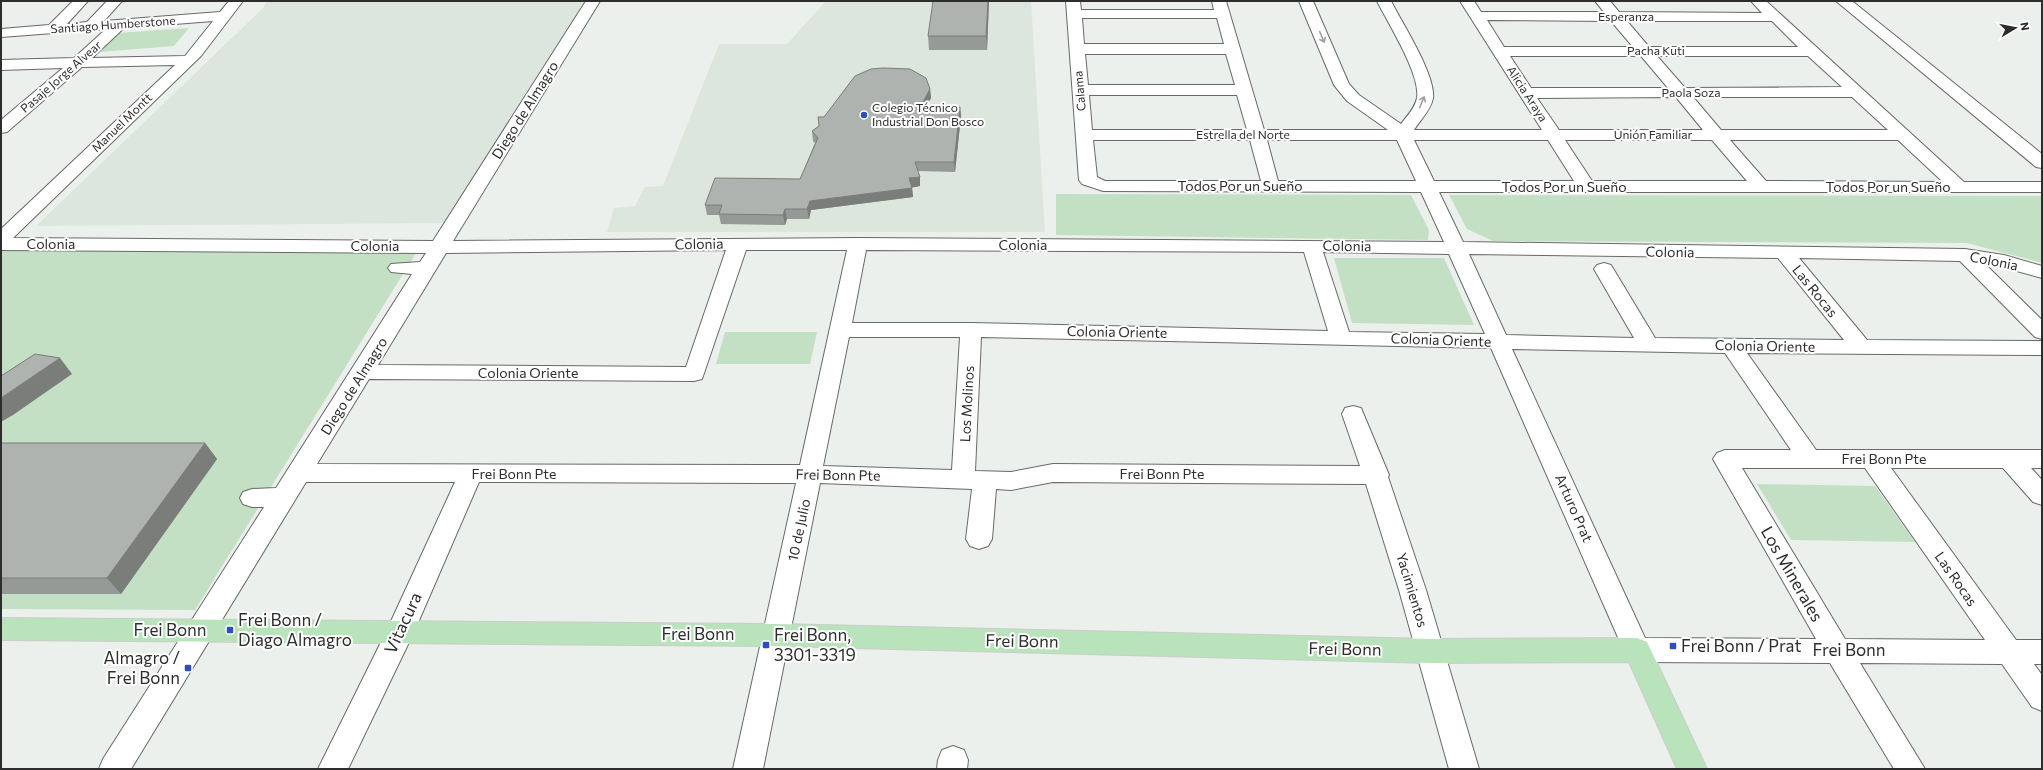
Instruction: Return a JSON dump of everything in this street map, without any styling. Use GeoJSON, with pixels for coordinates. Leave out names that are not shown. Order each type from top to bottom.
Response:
{"type":"FeatureCollection","features":[{"type":"Feature","properties":{"kind":"main road","name":"Frei Bonn"},"geometry":{"type":"LineString","coordinates":[[1,629],[776,635],[1430,651],[1637,650]]}},
{"type":"Feature","properties":{"kind":"main road","name":"Arturo Prat"},"geometry":{"type":"LineString","coordinates":[[1637,650],[1692,769]]}},
{"type":"Feature","properties":{"kind":"street"},"geometry":{"type":"LineString","coordinates":[[53,29],[81,1]]}},
{"type":"Feature","properties":{"kind":"street"},"geometry":{"type":"LineString","coordinates":[[91,26],[115,1]]}},
{"type":"Feature","properties":{"kind":"street","name":"Manuel Montt"},"geometry":{"type":"LineString","coordinates":[[1,239],[188,60],[236,1]]}},
{"type":"Feature","properties":{"kind":"street","name":"Diego de Almagro"},"geometry":{"type":"LineString","coordinates":[[114,769],[428,268],[593,1]]}},
{"type":"Feature","properties":{"kind":"street"},"geometry":{"type":"LineString","coordinates":[[1306,1],[1342,85],[1353,98],[1390,123],[1403,135],[1407,124],[1418,113],[1425,97],[1424,82],[1384,1]]}},
{"type":"Feature","properties":{"kind":"street","name":"Alicia Araya"},"geometry":{"type":"LineString","coordinates":[[1467,1],[1586,186]]}},
{"type":"Feature","properties":{"kind":"street"},"geometry":{"type":"LineString","coordinates":[[1602,1],[1761,187]]}},
{"type":"Feature","properties":{"kind":"street"},"geometry":{"type":"LineString","coordinates":[[1758,1],[1959,187]]}},
{"type":"Feature","properties":{"kind":"street"},"geometry":{"type":"LineString","coordinates":[[1843,1],[2042,163]]}},
{"type":"Feature","properties":{"kind":"street"},"geometry":{"type":"LineString","coordinates":[[1073,7],[1221,8],[1271,186]]}},
{"type":"Feature","properties":{"kind":"street","name":"Calama"},"geometry":{"type":"LineString","coordinates":[[1073,7],[1088,180]]}},
{"type":"Feature","properties":{"kind":"street","name":"Santiago Humberstone"},"geometry":{"type":"LineString","coordinates":[[1,33],[224,16]]}},
{"type":"Feature","properties":{"kind":"street","name":"Esperanza"},"geometry":{"type":"LineString","coordinates":[[1477,16],[1775,17]]}},
{"type":"Feature","properties":{"kind":"street","name":"Pasaje Jorge Alvear"},"geometry":{"type":"LineString","coordinates":[[1,128],[9,115],[77,64],[120,24]]}},
{"type":"Feature","properties":{"kind":"street"},"geometry":{"type":"LineString","coordinates":[[1077,49],[1233,49]]}},
{"type":"Feature","properties":{"kind":"street","name":"Pacha Kuti"},"geometry":{"type":"LineString","coordinates":[[1499,52],[1812,51]]}},
{"type":"Feature","properties":{"kind":"street"},"geometry":{"type":"LineString","coordinates":[[1,65],[188,60]]}},
{"type":"Feature","properties":{"kind":"street"},"geometry":{"type":"LineString","coordinates":[[1080,90],[1244,90]]}},
{"type":"Feature","properties":{"kind":"street","name":"Paola Soza"},"geometry":{"type":"LineString","coordinates":[[1526,93],[1856,92]]}},
{"type":"Feature","properties":{"kind":"street","name":"Estrella del Norte"},"geometry":{"type":"LineString","coordinates":[[1084,135],[1403,135]]}},
{"type":"Feature","properties":{"kind":"street","name":"Unión Familiar"},"geometry":{"type":"LineString","coordinates":[[1403,135],[1904,135]]}},
{"type":"Feature","properties":{"kind":"street","name":"Arturo Prat"},"geometry":{"type":"LineString","coordinates":[[1403,135],[1500,342],[1637,650]]}},
{"type":"Feature","properties":{"kind":"street","name":"Todos Por un Sueño"},"geometry":{"type":"LineString","coordinates":[[1088,180],[1103,186],[2042,187]]}},
{"type":"Feature","properties":{"kind":"street","name":"Colonia"},"geometry":{"type":"LineString","coordinates":[[1,244],[441,247],[738,244],[1312,246],[1785,254],[1965,255],[2004,261],[2042,272]]}},
{"type":"Feature","properties":{"kind":"street","name":"Colonia Oriente"},"geometry":{"type":"LineString","coordinates":[[363,372],[694,374],[738,244]]}},
{"type":"Feature","properties":{"kind":"street","name":"10 de Julio"},"geometry":{"type":"LineString","coordinates":[[748,769],[858,244]]}},
{"type":"Feature","properties":{"kind":"street"},"geometry":{"type":"LineString","coordinates":[[1312,246],[1340,337]]}},
{"type":"Feature","properties":{"kind":"street","name":"Las Rocas"},"geometry":{"type":"LineString","coordinates":[[1785,254],[1861,347]]}},
{"type":"Feature","properties":{"kind":"street"},"geometry":{"type":"LineString","coordinates":[[1965,255],[2042,332]]}},
{"type":"Feature","properties":{"kind":"street"},"geometry":{"type":"LineString","coordinates":[[398,268],[428,268]]}},
{"type":"Feature","properties":{"kind":"street"},"geometry":{"type":"LineString","coordinates":[[1604,269],[1649,345]]}},
{"type":"Feature","properties":{"kind":"street","name":"Colonia Oriente"},"geometry":{"type":"LineString","coordinates":[[840,330],[971,330],[1649,345],[2042,348]]}},
{"type":"Feature","properties":{"kind":"street","name":"Los Molinos"},"geometry":{"type":"LineString","coordinates":[[971,330],[974,479],[979,538]]}},
{"type":"Feature","properties":{"kind":"street"},"geometry":{"type":"LineString","coordinates":[[1731,346],[1808,459]]}},
{"type":"Feature","properties":{"kind":"street","name":"Yacimientos"},"geometry":{"type":"LineString","coordinates":[[1353,414],[1377,475],[1464,769]]}},
{"type":"Feature","properties":{"kind":"street","name":"Frei Bonn Pte"},"geometry":{"type":"LineString","coordinates":[[1725,459],[2042,459]]}},
{"type":"Feature","properties":{"kind":"street","name":"Los Minerales"},"geometry":{"type":"LineString","coordinates":[[1725,459],[1837,650],[1910,769]]}},
{"type":"Feature","properties":{"kind":"street","name":"Las Rocas"},"geometry":{"type":"LineString","coordinates":[[1872,459],[2007,651],[2042,698]]}},
{"type":"Feature","properties":{"kind":"street"},"geometry":{"type":"LineString","coordinates":[[2009,459],[2042,496]]}},
{"type":"Feature","properties":{"kind":"street","name":"Frei Bonn Pte"},"geometry":{"type":"LineString","coordinates":[[299,473],[470,475],[811,474],[1012,481],[1053,473],[1377,475]]}},
{"type":"Feature","properties":{"kind":"street","name":"Vitacura"},"geometry":{"type":"LineString","coordinates":[[333,769],[400,632],[470,475]]}},
{"type":"Feature","properties":{"kind":"street"},"geometry":{"type":"LineString","coordinates":[[252,498],[284,497]]}},
{"type":"Feature","properties":{"kind":"street","name":"Frei Bonn"},"geometry":{"type":"LineString","coordinates":[[1637,650],[2042,652]]}},
{"type":"Feature","properties":{"kind":"shaded area"},"geometry":{"type":"Polygon","coordinates":[[[267,1],[587,1],[450,223],[36,226],[263,8],[267,1]]]}},
{"type":"Feature","properties":{"kind":"shaded area","name":"Colegio Técnico Industrial Don Bosco"},"geometry":{"type":"Polygon","coordinates":[[[826,1],[1031,1],[1045,232],[607,232],[614,208],[635,206],[645,187],[663,186],[719,44],[787,44],[826,1]]]}},
{"type":"Feature","properties":{"kind":"green space"},"geometry":{"type":"Polygon","coordinates":[[[189,28],[174,46],[100,52],[117,33],[189,28]]]}},
{"type":"Feature","properties":{"kind":"green space"},"geometry":{"type":"Polygon","coordinates":[[[1056,194],[1411,195],[1429,230],[1428,240],[1056,235],[1056,194]]]}},
{"type":"Feature","properties":{"kind":"green space"},"geometry":{"type":"Polygon","coordinates":[[[1449,195],[2042,196],[2042,263],[1967,243],[1493,241],[1467,229],[1449,195]]]}},
{"type":"Feature","properties":{"kind":"green space"},"geometry":{"type":"Polygon","coordinates":[[[1,248],[416,253],[195,610],[1,609],[1,248]]]}},
{"type":"Feature","properties":{"kind":"green space"},"geometry":{"type":"Polygon","coordinates":[[[1334,258],[1444,258],[1474,325],[1352,323],[1334,258]]]}},
{"type":"Feature","properties":{"kind":"green space"},"geometry":{"type":"Polygon","coordinates":[[[725,332],[817,332],[810,364],[716,364],[725,332]]]}},
{"type":"Feature","properties":{"kind":"green space"},"geometry":{"type":"Polygon","coordinates":[[[1757,484],[1875,486],[1915,542],[1791,540],[1757,484]]]}},
{"type":"Feature","properties":{"kind":"building"},"geometry":{"type":"Polygon","coordinates":[[[933,1],[988,1],[986,36],[928,36],[933,1]]]}},
{"type":"Feature","properties":{"kind":"building"},"geometry":{"type":"Polygon","coordinates":[[[871,69],[910,69],[926,78],[930,89],[921,106],[960,107],[954,162],[915,162],[920,177],[909,178],[912,188],[810,201],[807,209],[785,209],[783,215],[719,214],[722,205],[705,205],[715,178],[800,179],[818,138],[812,131],[819,126],[818,117],[824,117],[855,76],[871,69]]]}},
{"type":"Feature","properties":{"kind":"building"},"geometry":{"type":"Polygon","coordinates":[[[35,354],[60,358],[1,398],[1,376],[35,354]]]}},
{"type":"Feature","properties":{"kind":"building"},"geometry":{"type":"Polygon","coordinates":[[[1,443],[205,443],[107,578],[1,578],[1,443]]]}},
{"type":"Feature","properties":{"kind":"place","name":"Colegio Técnico Industrial Don Bosco"},"geometry":{"type":"Point","coordinates":[864,115]}},
{"type":"Feature","properties":{"kind":"place","name":"Frei Bonn / Diago Almagro"},"geometry":{"type":"Point","coordinates":[230,630]}},
{"type":"Feature","properties":{"kind":"place","name":"Frei Bonn, 3301-3319"},"geometry":{"type":"Point","coordinates":[766,645]}},
{"type":"Feature","properties":{"kind":"place","name":"Frei Bonn / Prat"},"geometry":{"type":"Point","coordinates":[1673,646]}},
{"type":"Feature","properties":{"kind":"place","name":"Almagro / Frei Bonn"},"geometry":{"type":"Point","coordinates":[188,668]}}]}
